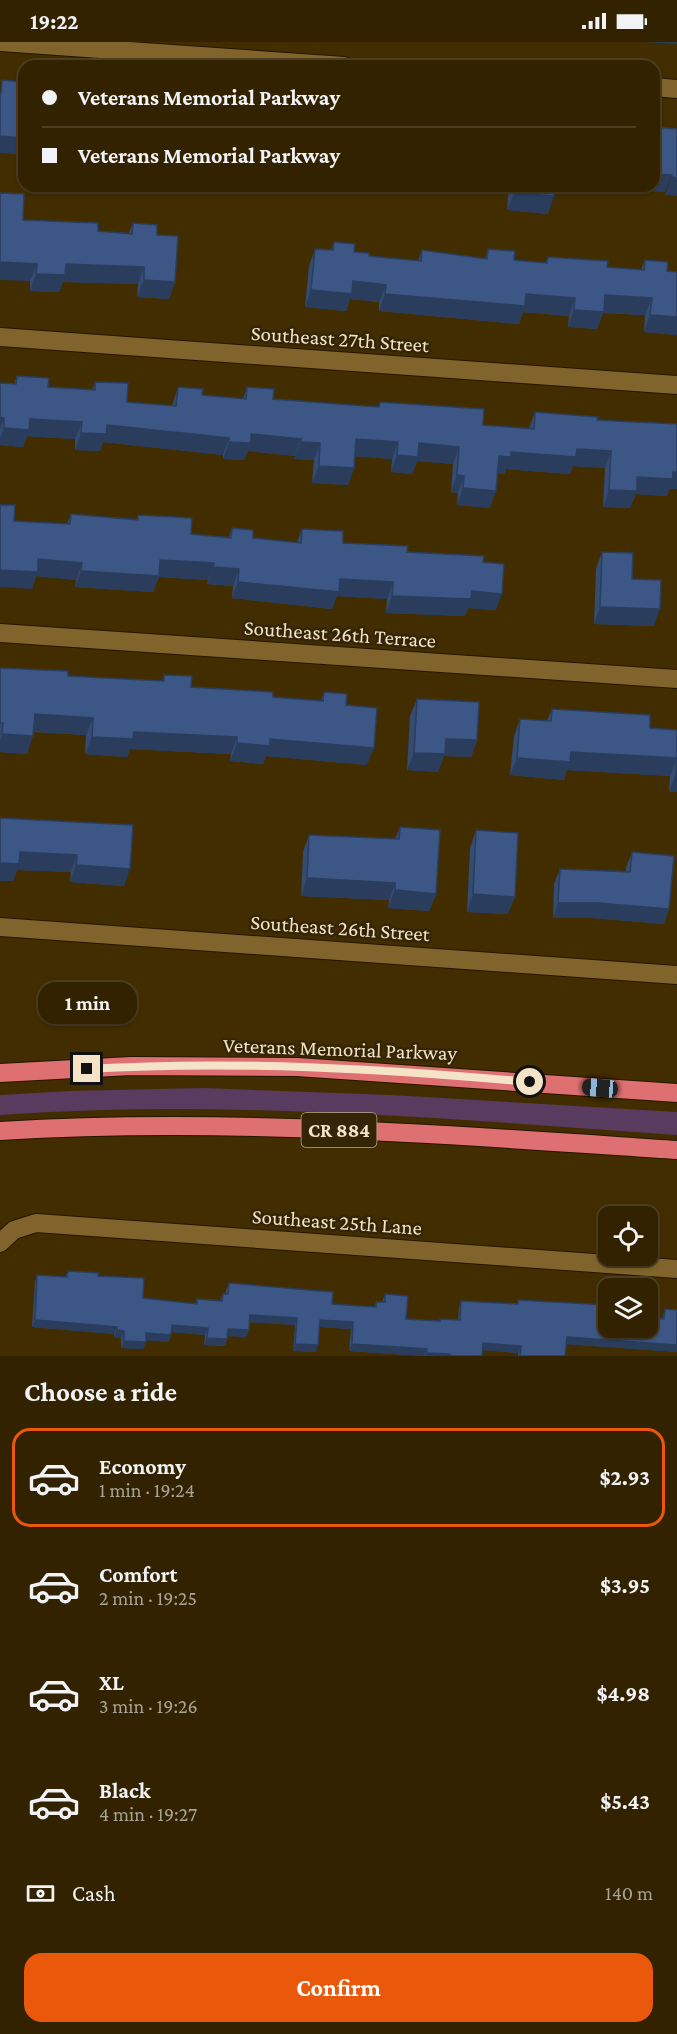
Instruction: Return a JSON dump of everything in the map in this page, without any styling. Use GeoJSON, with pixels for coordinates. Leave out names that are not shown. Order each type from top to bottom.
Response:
{"type":"FeatureCollection","features":[{"type":"Feature","properties":{"kind":"highway","name":"Veterans Memorial Parkway"},"geometry":{"type":"LineString","coordinates":[[0,1073],[131,1066],[297,1067],[461,1076],[677,1093]]}},
{"type":"Feature","properties":{"kind":"highway","name":"CR 884"},"geometry":{"type":"LineString","coordinates":[[0,1131],[77,1126],[199,1124],[494,1138],[677,1150]]}},
{"type":"Feature","properties":{"kind":"street"},"geometry":{"type":"LineString","coordinates":[[0,42],[258,60]]}},
{"type":"Feature","properties":{"kind":"street"},"geometry":{"type":"LineString","coordinates":[[660,88],[677,89]]}},
{"type":"Feature","properties":{"kind":"street","name":"Southeast 27th Street"},"geometry":{"type":"LineString","coordinates":[[0,337],[677,385]]}},
{"type":"Feature","properties":{"kind":"street","name":"Southeast 26th Terrace"},"geometry":{"type":"LineString","coordinates":[[0,633],[677,680]]}},
{"type":"Feature","properties":{"kind":"street","name":"Southeast 26th Street"},"geometry":{"type":"LineString","coordinates":[[0,927],[677,975]]}},
{"type":"Feature","properties":{"kind":"street","name":"Southeast 25th Lane"},"geometry":{"type":"LineString","coordinates":[[0,1243],[14,1230],[36,1223],[677,1269]]}},
{"type":"Feature","properties":{"kind":"shaded area"},"geometry":{"type":"Polygon","coordinates":[[[203,1088],[391,1095],[677,1112],[677,1135],[423,1117],[254,1110],[169,1109],[0,1115],[0,1095],[203,1088]]]}},
{"type":"Feature","properties":{"kind":"building"},"geometry":{"type":"Polygon","coordinates":[[[2,80],[18,81],[18,138],[0,136],[2,80]]]}},
{"type":"Feature","properties":{"kind":"building"},"geometry":{"type":"Polygon","coordinates":[[[660,128],[677,129],[677,178],[671,177],[672,175],[660,174],[660,128]]]}},
{"type":"Feature","properties":{"kind":"building"},"geometry":{"type":"Polygon","coordinates":[[[514,192],[554,192],[554,196],[514,192]]]}},
{"type":"Feature","properties":{"kind":"building"},"geometry":{"type":"Polygon","coordinates":[[[0,193],[24,194],[23,220],[98,223],[98,231],[132,234],[133,223],[157,225],[157,235],[178,236],[175,282],[144,280],[144,267],[66,264],[65,275],[36,274],[37,264],[0,262],[0,193]]]}},
{"type":"Feature","properties":{"kind":"building"},"geometry":{"type":"Polygon","coordinates":[[[334,242],[355,244],[354,252],[369,253],[369,256],[421,261],[422,250],[487,259],[488,249],[515,251],[514,260],[547,263],[548,257],[608,261],[607,267],[644,270],[645,260],[668,262],[667,271],[677,272],[677,317],[650,315],[652,298],[605,295],[604,312],[574,310],[575,298],[526,294],[525,306],[385,294],[386,285],[353,281],[352,294],[311,290],[315,249],[333,250],[334,242]]]}},
{"type":"Feature","properties":{"kind":"building"},"geometry":{"type":"Polygon","coordinates":[[[17,376],[49,378],[48,387],[95,390],[95,382],[128,383],[127,402],[176,406],[178,387],[203,389],[202,395],[246,399],[247,387],[274,389],[273,399],[379,407],[380,402],[484,409],[483,425],[534,429],[535,412],[598,417],[597,420],[677,424],[677,472],[673,472],[673,479],[637,477],[637,491],[609,490],[611,451],[577,449],[576,457],[511,452],[511,457],[499,456],[496,491],[463,488],[464,476],[457,475],[459,447],[419,443],[418,457],[397,455],[398,442],[356,439],[354,468],[319,466],[320,443],[301,442],[301,439],[251,434],[251,443],[229,442],[229,438],[107,425],[106,434],[81,433],[82,422],[30,419],[29,430],[4,428],[4,418],[0,417],[0,383],[16,384],[17,376]]]}},
{"type":"Feature","properties":{"kind":"building"},"geometry":{"type":"Polygon","coordinates":[[[0,505],[15,505],[14,521],[70,524],[71,514],[138,520],[138,515],[192,518],[191,534],[231,538],[232,528],[253,530],[253,538],[301,543],[302,529],[343,531],[343,543],[408,546],[407,552],[484,556],[483,562],[504,564],[502,594],[472,591],[471,599],[392,596],[393,582],[340,579],[339,592],[238,582],[239,569],[213,567],[214,563],[160,560],[159,576],[81,571],[82,563],[38,559],[38,572],[0,570],[0,505]]]}},
{"type":"Feature","properties":{"kind":"building"},"geometry":{"type":"Polygon","coordinates":[[[602,552],[633,553],[632,579],[661,580],[660,609],[600,607],[602,552]]]}},
{"type":"Feature","properties":{"kind":"building"},"geometry":{"type":"Polygon","coordinates":[[[0,668],[68,671],[68,676],[164,681],[164,675],[192,676],[191,687],[273,692],[273,697],[323,701],[324,692],[347,694],[346,705],[377,708],[374,748],[270,739],[270,746],[237,743],[237,737],[134,732],[133,739],[92,737],[93,718],[35,714],[33,736],[2,734],[0,668]]]}},
{"type":"Feature","properties":{"kind":"building"},"geometry":{"type":"Polygon","coordinates":[[[417,699],[479,702],[477,740],[446,739],[445,754],[414,753],[417,699]]]}},
{"type":"Feature","properties":{"kind":"building"},"geometry":{"type":"Polygon","coordinates":[[[552,709],[650,715],[650,728],[677,730],[677,758],[571,752],[570,762],[517,758],[520,719],[551,721],[552,709]]]}},
{"type":"Feature","properties":{"kind":"building"},"geometry":{"type":"Polygon","coordinates":[[[0,818],[133,825],[130,869],[76,865],[77,855],[20,852],[19,864],[0,863],[0,818]]]}},
{"type":"Feature","properties":{"kind":"building"},"geometry":{"type":"Polygon","coordinates":[[[400,827],[440,830],[436,894],[395,890],[395,883],[307,878],[309,835],[399,839],[400,827]]]}},
{"type":"Feature","properties":{"kind":"building"},"geometry":{"type":"Polygon","coordinates":[[[476,830],[518,833],[515,897],[473,894],[476,830]]]}},
{"type":"Feature","properties":{"kind":"building"},"geometry":{"type":"Polygon","coordinates":[[[632,852],[674,856],[669,909],[598,903],[558,903],[560,869],[630,872],[632,852]]]}},
{"type":"Feature","properties":{"kind":"building"},"geometry":{"type":"Polygon","coordinates":[[[68,1271],[99,1273],[98,1276],[144,1278],[143,1298],[197,1304],[197,1299],[222,1301],[223,1294],[228,1294],[229,1283],[333,1292],[332,1304],[376,1307],[376,1302],[385,1302],[385,1294],[408,1296],[406,1319],[440,1321],[440,1319],[460,1320],[461,1301],[518,1304],[518,1300],[598,1304],[598,1338],[658,1338],[658,1319],[664,1319],[665,1309],[677,1310],[677,1345],[567,1337],[565,1356],[520,1356],[521,1346],[483,1343],[482,1356],[450,1356],[450,1354],[427,1353],[427,1349],[352,1344],[353,1322],[320,1320],[318,1345],[295,1344],[297,1318],[250,1315],[249,1330],[228,1329],[227,1339],[207,1338],[208,1328],[172,1325],[171,1335],[146,1333],[146,1342],[124,1341],[124,1331],[117,1330],[117,1327],[35,1320],[37,1275],[67,1277],[68,1271]]]}},
{"type":"Feature","properties":{"kind":"route"},"geometry":{"type":"LineString","coordinates":[[87,1069],[198,1065],[297,1067],[530,1082]]}}]}
